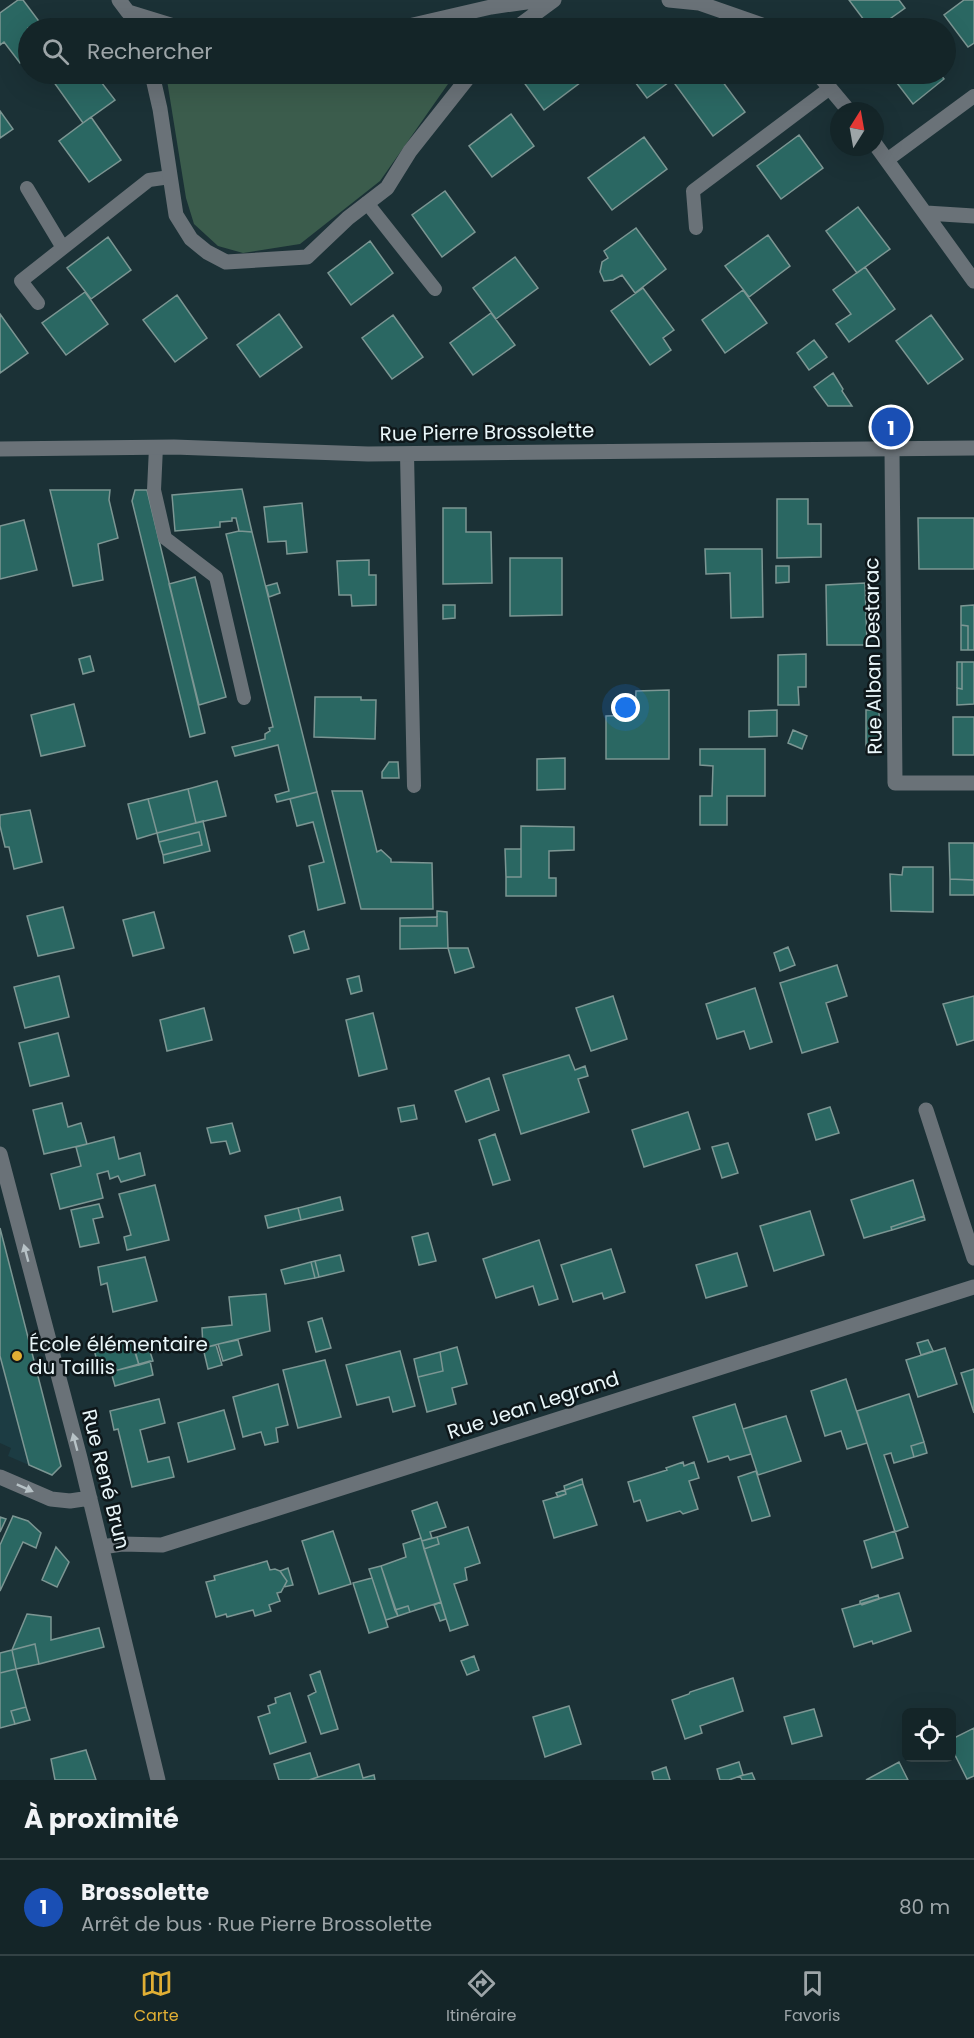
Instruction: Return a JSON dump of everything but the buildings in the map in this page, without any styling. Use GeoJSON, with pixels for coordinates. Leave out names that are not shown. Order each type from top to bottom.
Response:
{"type":"FeatureCollection","features":[{"type":"Feature","properties":{"kind":"street"},"geometry":{"type":"LineString","coordinates":[[443,18],[491,7],[540,0]]}},
{"type":"Feature","properties":{"kind":"street"},"geometry":{"type":"LineString","coordinates":[[530,18],[554,0]]}},
{"type":"Feature","properties":{"kind":"street"},"geometry":{"type":"LineString","coordinates":[[669,0],[699,3],[742,18]]}},
{"type":"Feature","properties":{"kind":"street"},"geometry":{"type":"LineString","coordinates":[[124,6],[155,18]]}},
{"type":"Feature","properties":{"kind":"street"},"geometry":{"type":"LineString","coordinates":[[154,84],[176,215],[191,239],[207,252],[226,262],[307,257],[348,218],[387,188],[410,151],[463,84]]}},
{"type":"Feature","properties":{"kind":"street"},"geometry":{"type":"LineString","coordinates":[[827,84],[842,102]]}},
{"type":"Feature","properties":{"kind":"street"},"geometry":{"type":"LineString","coordinates":[[884,155],[974,281]]}},
{"type":"Feature","properties":{"kind":"street"},"geometry":{"type":"LineString","coordinates":[[926,213],[974,216]]}},
{"type":"Feature","properties":{"kind":"street","name":"Rue Pierre Brossolette"},"geometry":{"type":"LineString","coordinates":[[0,449],[156,447],[407,453],[974,448]]}},
{"type":"Feature","properties":{"kind":"street","name":"Rue Alban Destarac"},"geometry":{"type":"LineString","coordinates":[[892,450],[895,783],[974,783]]}},
{"type":"Feature","properties":{"kind":"street"},"geometry":{"type":"LineString","coordinates":[[926,1110],[974,1258]]}},
{"type":"Feature","properties":{"kind":"street","name":"Rue René Brun"},"geometry":{"type":"LineString","coordinates":[[0,1154],[90,1498],[158,1780]]}},
{"type":"Feature","properties":{"kind":"street","name":"Rue Jean Legrand"},"geometry":{"type":"LineString","coordinates":[[102,1547],[122,1544],[162,1545],[974,1287]]}},
{"type":"Feature","properties":{"kind":"street"},"geometry":{"type":"LineString","coordinates":[[0,1476],[51,1499],[70,1501],[90,1498]]}},
{"type":"Feature","properties":{"kind":"lane"},"geometry":{"type":"LineString","coordinates":[[696,228],[693,191],[830,87]]}},
{"type":"Feature","properties":{"kind":"lane"},"geometry":{"type":"LineString","coordinates":[[887,159],[974,96]]}},
{"type":"Feature","properties":{"kind":"lane"},"geometry":{"type":"LineString","coordinates":[[38,303],[21,281],[149,180],[170,177]]}},
{"type":"Feature","properties":{"kind":"lane"},"geometry":{"type":"LineString","coordinates":[[27,188],[63,248]]}},
{"type":"Feature","properties":{"kind":"lane"},"geometry":{"type":"LineString","coordinates":[[367,203],[435,289]]}},
{"type":"Feature","properties":{"kind":"lane"},"geometry":{"type":"LineString","coordinates":[[156,447],[154,490],[165,538],[216,577],[244,698]]}},
{"type":"Feature","properties":{"kind":"lane"},"geometry":{"type":"LineString","coordinates":[[407,453],[414,786]]}},
{"type":"Feature","properties":{"kind":"shaded area","name":"École élémentaire du Taillis"},"geometry":{"type":"Polygon","coordinates":[[[0,1228],[61,1466],[52,1475],[8,1456],[11,1448],[0,1443],[0,1228]]]}},
{"type":"Feature","properties":{"kind":"green space"},"geometry":{"type":"Polygon","coordinates":[[[168,84],[448,84],[380,181],[300,244],[243,253],[218,246],[194,224],[186,198],[168,84]]]}},
{"type":"Feature","properties":{"kind":"place","name":"Brossolette"},"geometry":{"type":"Point","coordinates":[891,427]}},
{"type":"Feature","properties":{"kind":"place","name":"École élémentaire du Taillis"},"geometry":{"type":"Point","coordinates":[17,1356]}}]}
